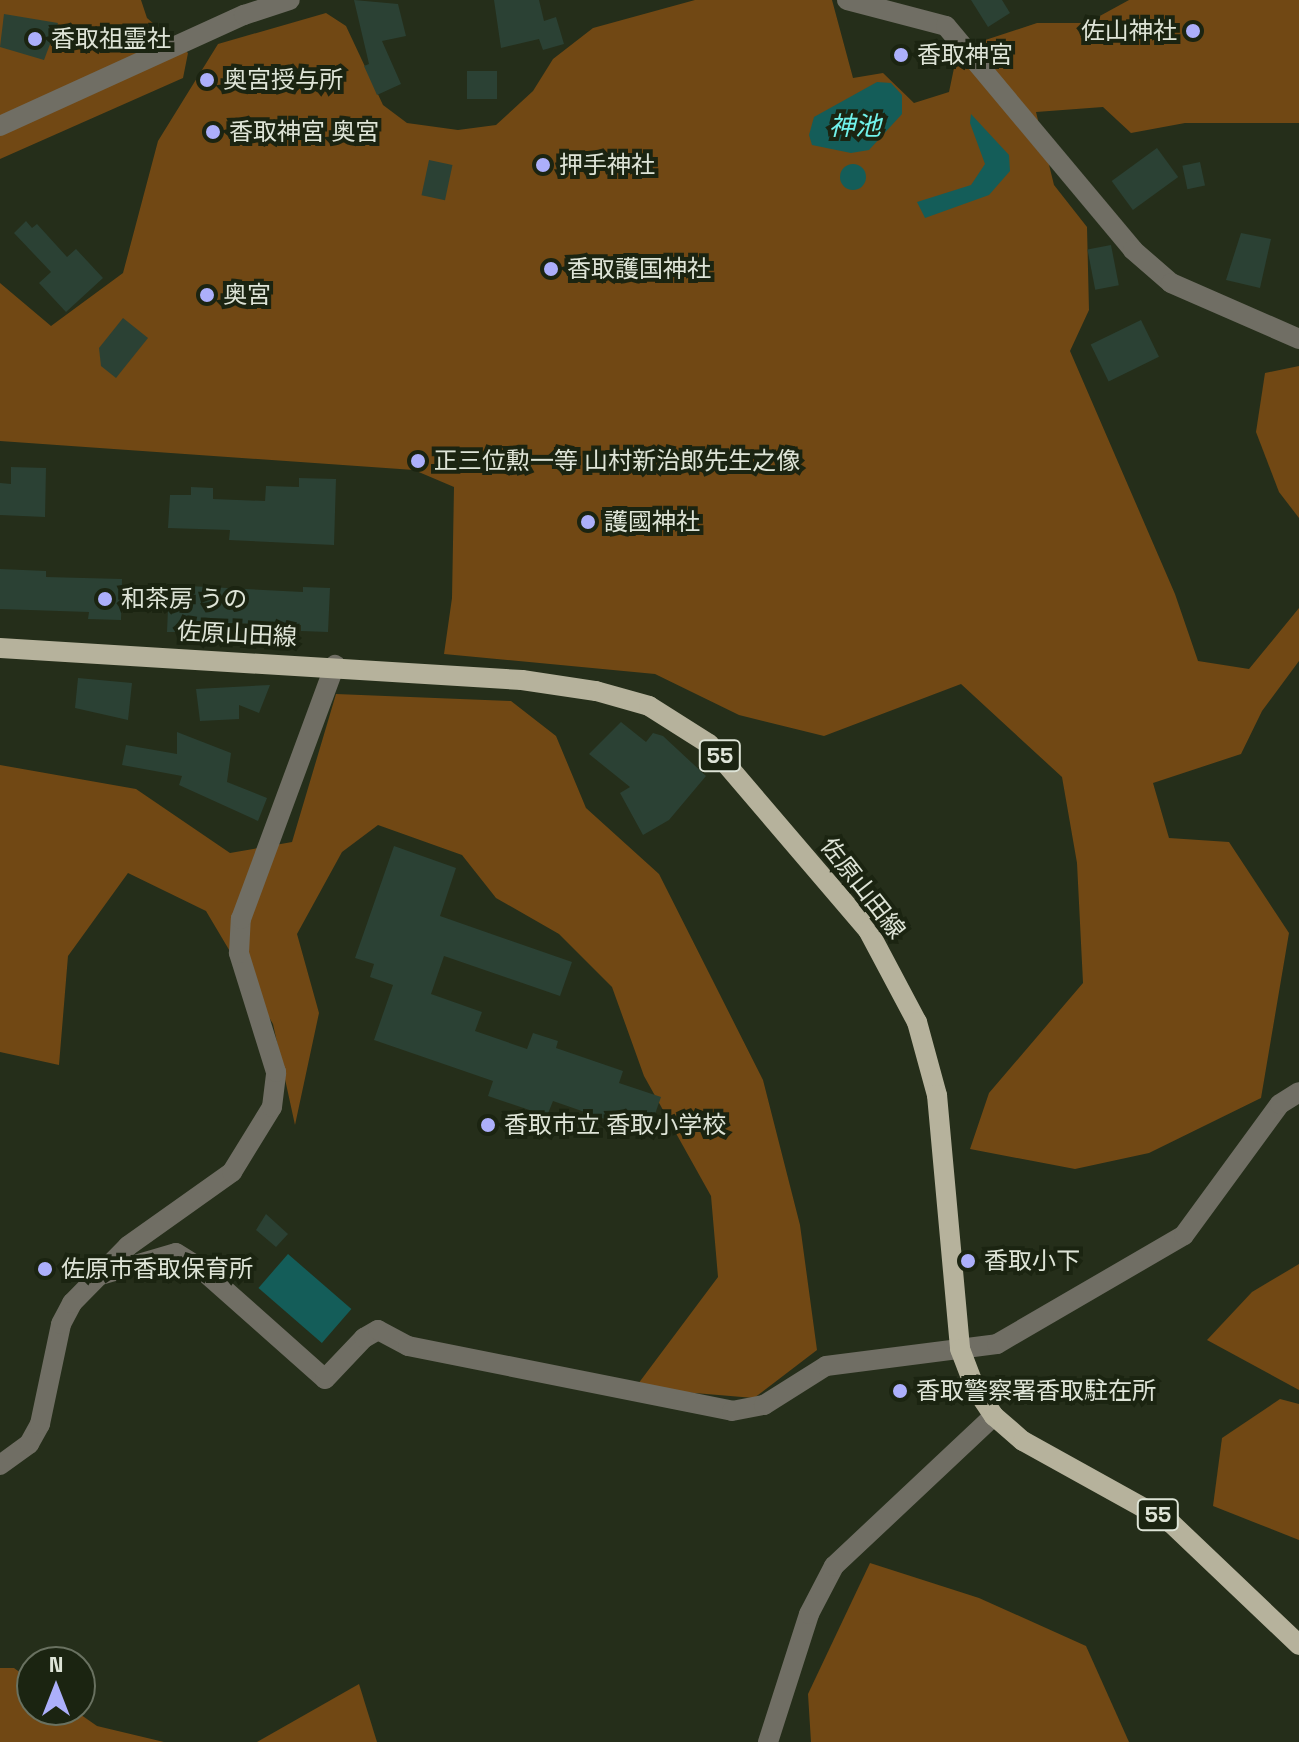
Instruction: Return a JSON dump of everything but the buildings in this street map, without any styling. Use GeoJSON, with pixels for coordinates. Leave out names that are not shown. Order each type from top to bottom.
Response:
{"type":"FeatureCollection","features":[{"type":"Feature","properties":{"kind":"main road","name":"佐原山田線"},"geometry":{"type":"LineString","coordinates":[[0,648],[335,665],[596,691],[649,706],[709,744],[868,930],[917,1022],[937,1095],[960,1349],[975,1388],[994,1416],[1023,1441],[1171,1523],[1299,1645]]}},
{"type":"Feature","properties":{"kind":"street"},"geometry":{"type":"LineString","coordinates":[[0,126],[241,7],[290,0]]}},
{"type":"Feature","properties":{"kind":"street"},"geometry":{"type":"LineString","coordinates":[[847,0],[946,26],[1133,250],[1171,283],[1299,339]]}},
{"type":"Feature","properties":{"kind":"street"},"geometry":{"type":"LineString","coordinates":[[0,1465],[29,1444],[40,1424],[61,1324],[94,1277],[128,1246],[232,1172],[272,1107],[276,1072],[239,953],[241,919],[335,665]]}},
{"type":"Feature","properties":{"kind":"street"},"geometry":{"type":"LineString","coordinates":[[94,1277],[176,1253],[325,1379],[364,1338],[378,1330],[408,1346],[732,1411],[764,1405],[826,1366],[997,1344],[1184,1235],[1280,1104],[1299,1092]]}},
{"type":"Feature","properties":{"kind":"street"},"geometry":{"type":"LineString","coordinates":[[768,1742],[809,1614],[834,1566],[994,1416]]}},
{"type":"Feature","properties":{"kind":"shaded area"},"geometry":{"type":"Polygon","coordinates":[[[0,0],[141,0],[147,18],[188,53],[183,78],[0,159],[0,0]]]}},
{"type":"Feature","properties":{"kind":"shaded area"},"geometry":{"type":"Polygon","coordinates":[[[695,0],[832,0],[853,78],[883,73],[914,103],[949,92],[958,49],[1037,23],[1087,23],[1129,0],[1299,0],[1299,123],[1185,123],[1131,133],[1103,107],[1036,112],[1054,185],[1087,227],[1089,310],[1070,351],[1175,594],[1198,661],[1249,669],[1299,608],[1299,661],[1262,711],[1241,754],[1153,783],[1169,838],[1229,842],[1289,933],[1261,1098],[1149,1153],[1075,1169],[970,1149],[989,1093],[1083,983],[1077,863],[1062,777],[961,684],[824,736],[739,715],[655,674],[444,654],[452,598],[454,487],[414,470],[0,441],[0,283],[51,326],[123,273],[158,141],[218,44],[326,13],[346,26],[383,105],[407,123],[458,130],[496,125],[533,91],[553,59],[593,28],[695,0]]]}},
{"type":"Feature","properties":{"kind":"shaded area"},"geometry":{"type":"Polygon","coordinates":[[[1299,366],[1299,518],[1279,492],[1256,432],[1265,373],[1299,366]]]}},
{"type":"Feature","properties":{"kind":"shaded area"},"geometry":{"type":"Polygon","coordinates":[[[336,694],[511,701],[556,736],[586,808],[659,874],[763,1080],[800,1225],[817,1350],[754,1398],[635,1388],[718,1277],[711,1196],[644,1076],[612,987],[559,934],[496,898],[462,855],[378,825],[342,852],[297,934],[319,1013],[295,1125],[273,1024],[206,911],[128,873],[68,956],[59,1065],[0,1052],[0,765],[136,789],[230,853],[292,842],[336,694]]]}},
{"type":"Feature","properties":{"kind":"shaded area"},"geometry":{"type":"Polygon","coordinates":[[[1299,1264],[1299,1390],[1207,1340],[1252,1292],[1299,1264]]]}},
{"type":"Feature","properties":{"kind":"shaded area"},"geometry":{"type":"Polygon","coordinates":[[[1280,1399],[1299,1404],[1299,1540],[1213,1506],[1222,1438],[1280,1399]]]}},
{"type":"Feature","properties":{"kind":"shaded area"},"geometry":{"type":"Polygon","coordinates":[[[870,1563],[979,1598],[1086,1646],[1129,1742],[811,1742],[808,1694],[870,1563]]]}},
{"type":"Feature","properties":{"kind":"shaded area"},"geometry":{"type":"Polygon","coordinates":[[[0,1668],[14,1668],[16,1726],[96,1725],[164,1742],[0,1742],[0,1668]]]}},
{"type":"Feature","properties":{"kind":"shaded area"},"geometry":{"type":"Polygon","coordinates":[[[359,1684],[377,1742],[257,1742],[359,1684]]]}},
{"type":"Feature","properties":{"kind":"water","name":"神池"},"geometry":{"type":"Polygon","coordinates":[[[877,82],[891,83],[902,95],[902,114],[869,150],[851,153],[812,145],[809,135],[814,117],[877,82]]]}},
{"type":"Feature","properties":{"kind":"water"},"geometry":{"type":"Polygon","coordinates":[[[971,114],[1009,155],[1010,171],[989,195],[925,218],[917,202],[971,185],[985,164],[970,123],[971,114]]]}},
{"type":"Feature","properties":{"kind":"water"},"geometry":{"type":"Polygon","coordinates":[[[853,164],[862,168],[866,177],[862,186],[853,190],[844,186],[840,177],[844,168],[853,164]]]}},
{"type":"Feature","properties":{"kind":"water"},"geometry":{"type":"Polygon","coordinates":[[[288,1254],[351,1309],[322,1343],[258,1288],[288,1254]]]}},
{"type":"Feature","properties":{"kind":"place","name":"佐山神社"},"geometry":{"type":"Point","coordinates":[1193,31]}},
{"type":"Feature","properties":{"kind":"place","name":"香取祖霊社"},"geometry":{"type":"Point","coordinates":[35,39]}},
{"type":"Feature","properties":{"kind":"place","name":"香取神宮"},"geometry":{"type":"Point","coordinates":[901,55]}},
{"type":"Feature","properties":{"kind":"place","name":"奥宮授与所"},"geometry":{"type":"Point","coordinates":[207,80]}},
{"type":"Feature","properties":{"kind":"place","name":"香取神宮 奥宮"},"geometry":{"type":"Point","coordinates":[213,132]}},
{"type":"Feature","properties":{"kind":"place","name":"押手神社"},"geometry":{"type":"Point","coordinates":[543,165]}},
{"type":"Feature","properties":{"kind":"place","name":"香取護国神社"},"geometry":{"type":"Point","coordinates":[551,269]}},
{"type":"Feature","properties":{"kind":"place","name":"奥宮"},"geometry":{"type":"Point","coordinates":[207,295]}},
{"type":"Feature","properties":{"kind":"place","name":"正三位勲一等 山村新治郎先生之像"},"geometry":{"type":"Point","coordinates":[418,461]}},
{"type":"Feature","properties":{"kind":"place","name":"護國神社"},"geometry":{"type":"Point","coordinates":[588,522]}},
{"type":"Feature","properties":{"kind":"place","name":"和茶房 うの"},"geometry":{"type":"Point","coordinates":[105,599]}},
{"type":"Feature","properties":{"kind":"place","name":"香取市立 香取小学校"},"geometry":{"type":"Point","coordinates":[488,1125]}},
{"type":"Feature","properties":{"kind":"place","name":"香取小下"},"geometry":{"type":"Point","coordinates":[968,1261]}},
{"type":"Feature","properties":{"kind":"place","name":"佐原市香取保育所"},"geometry":{"type":"Point","coordinates":[45,1269]}},
{"type":"Feature","properties":{"kind":"place","name":"香取警察署香取駐在所"},"geometry":{"type":"Point","coordinates":[900,1391]}}]}
